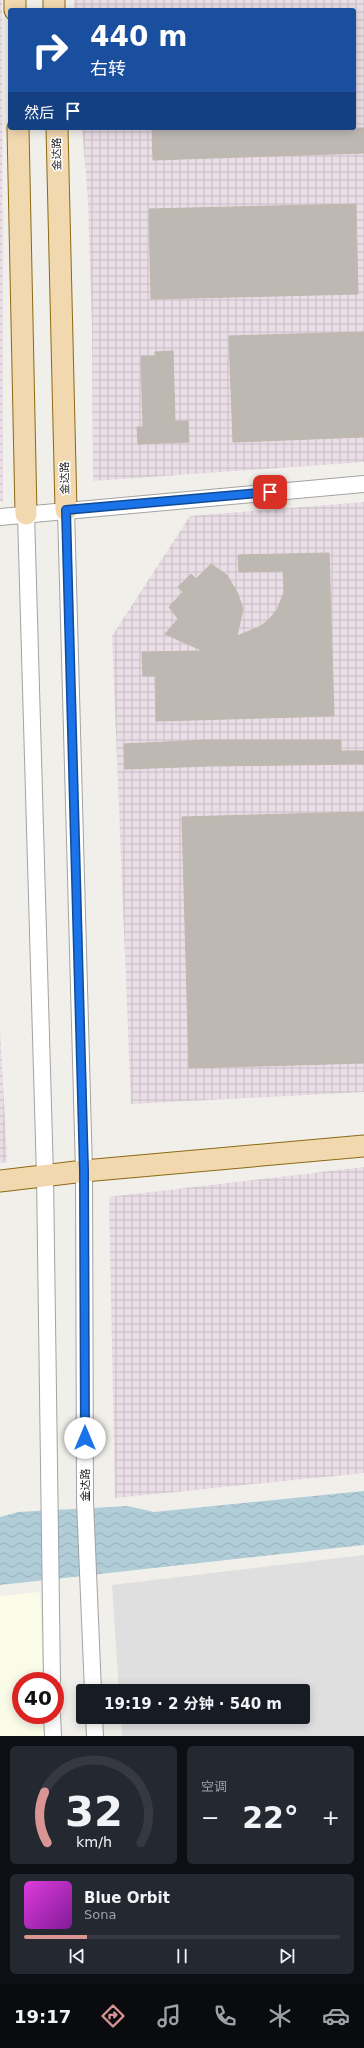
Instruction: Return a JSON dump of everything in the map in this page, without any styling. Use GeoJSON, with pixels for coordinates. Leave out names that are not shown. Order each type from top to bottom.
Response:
{"type":"FeatureCollection","features":[{"type":"Feature","properties":{"kind":"main road"},"geometry":{"type":"LineString","coordinates":[[18,130],[26,514]]}},
{"type":"Feature","properties":{"kind":"main road","name":"金达路"},"geometry":{"type":"LineString","coordinates":[[57,130],[66,510]]}},
{"type":"Feature","properties":{"kind":"main road"},"geometry":{"type":"LineString","coordinates":[[0,1181],[84,1171],[364,1146]]}},
{"type":"Feature","properties":{"kind":"street"},"geometry":{"type":"LineString","coordinates":[[0,517],[364,484]]}},
{"type":"Feature","properties":{"kind":"street","name":"金达路"},"geometry":{"type":"LineString","coordinates":[[66,510],[84,1171],[85,1502],[93,1684]]}},
{"type":"Feature","properties":{"kind":"street"},"geometry":{"type":"LineString","coordinates":[[26,514],[46,1176],[52,1672]]}},
{"type":"Feature","properties":{"kind":"street"},"geometry":{"type":"LineString","coordinates":[[52,1724],[53,1736]]}},
{"type":"Feature","properties":{"kind":"street"},"geometry":{"type":"LineString","coordinates":[[94,1724],[95,1736]]}},
{"type":"Feature","properties":{"kind":"shaded area"},"geometry":{"type":"Polygon","coordinates":[[[0,0],[2,0],[3,501],[0,501],[0,0]]]}},
{"type":"Feature","properties":{"kind":"shaded area"},"geometry":{"type":"Polygon","coordinates":[[[74,0],[364,0],[364,462],[93,481],[92,327],[88,200],[82,130],[356,130],[356,8],[74,8],[74,0]]]}},
{"type":"Feature","properties":{"kind":"shaded area"},"geometry":{"type":"Polygon","coordinates":[[[364,502],[364,1092],[131,1104],[112,636],[190,516],[364,502]]]}},
{"type":"Feature","properties":{"kind":"shaded area"},"geometry":{"type":"Polygon","coordinates":[[[0,1026],[7,1162],[0,1163],[0,1026]]]}},
{"type":"Feature","properties":{"kind":"shaded area"},"geometry":{"type":"Polygon","coordinates":[[[364,1167],[364,1473],[115,1498],[109,1197],[364,1167]]]}},
{"type":"Feature","properties":{"kind":"shaded area"},"geometry":{"type":"Polygon","coordinates":[[[364,1555],[364,1736],[122,1736],[121,1724],[310,1724],[310,1684],[119,1684],[112,1585],[364,1555]]]}},
{"type":"Feature","properties":{"kind":"shaded area"},"geometry":{"type":"Polygon","coordinates":[[[40,1592],[43,1672],[12,1672],[12,1724],[44,1724],[45,1736],[0,1736],[0,1596],[40,1592]]]}},
{"type":"Feature","properties":{"kind":"water"},"geometry":{"type":"Polygon","coordinates":[[[364,1491],[364,1545],[0,1585],[0,1517],[18,1512],[128,1506],[154,1512],[364,1491]]]}},
{"type":"Feature","properties":{"kind":"building"},"geometry":{"type":"Polygon","coordinates":[[[356,128],[364,128],[364,153],[153,160],[152,130],[356,130],[356,128]]]}},
{"type":"Feature","properties":{"kind":"building"},"geometry":{"type":"Polygon","coordinates":[[[356,204],[358,294],[151,299],[149,209],[356,204]]]}},
{"type":"Feature","properties":{"kind":"building"},"geometry":{"type":"Polygon","coordinates":[[[364,332],[364,437],[233,442],[229,336],[364,332]]]}},
{"type":"Feature","properties":{"kind":"building"},"geometry":{"type":"Polygon","coordinates":[[[173,351],[175,421],[188,421],[189,442],[138,444],[137,427],[143,427],[141,356],[155,356],[155,352],[173,351]]]}},
{"type":"Feature","properties":{"kind":"building"},"geometry":{"type":"Polygon","coordinates":[[[329,553],[334,716],[156,721],[155,676],[143,676],[142,652],[203,651],[165,634],[178,619],[169,607],[183,592],[178,587],[191,574],[196,579],[211,564],[227,575],[238,594],[243,609],[237,636],[261,626],[269,619],[277,610],[284,592],[283,571],[239,572],[238,555],[329,553]]]}},
{"type":"Feature","properties":{"kind":"building"},"geometry":{"type":"Polygon","coordinates":[[[208,740],[341,740],[341,751],[364,751],[364,764],[209,766],[125,769],[124,744],[208,740]]]}},
{"type":"Feature","properties":{"kind":"building"},"geometry":{"type":"Polygon","coordinates":[[[364,812],[364,1063],[189,1068],[182,817],[364,812]]]}},
{"type":"Feature","properties":{"kind":"route"},"geometry":{"type":"LineString","coordinates":[[85,1438],[84,1171],[66,510],[270,492]]}}]}
